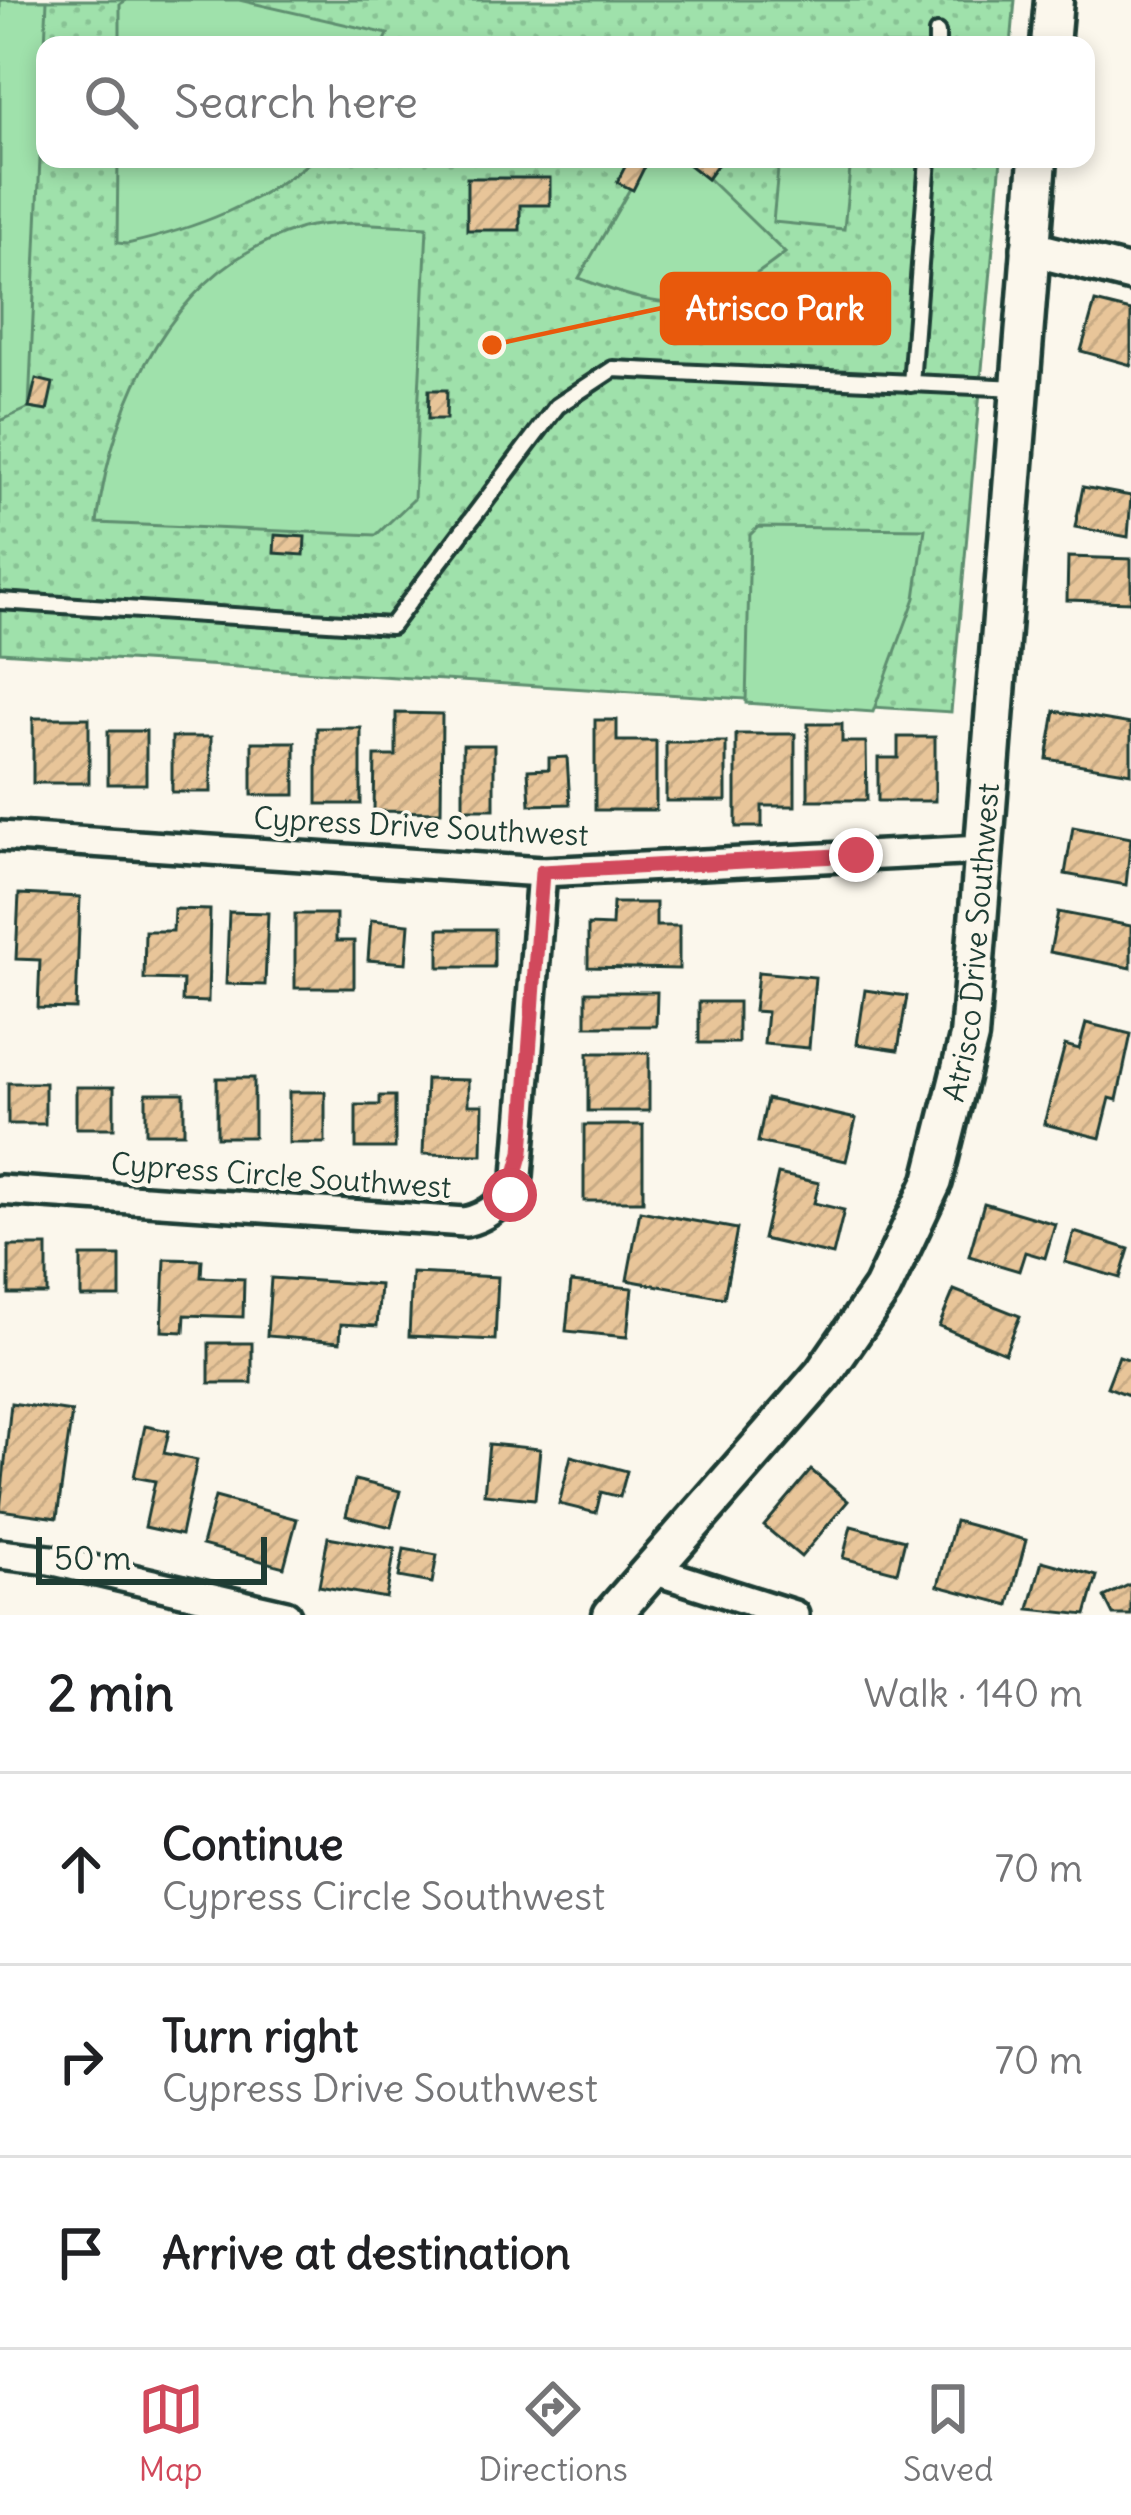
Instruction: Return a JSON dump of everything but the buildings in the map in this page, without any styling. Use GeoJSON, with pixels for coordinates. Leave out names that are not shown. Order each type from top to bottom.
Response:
{"type":"FeatureCollection","features":[{"type":"Feature","properties":{"kind":"main road"},"geometry":{"type":"LineString","coordinates":[[1051,36],[1054,0]]}},
{"type":"Feature","properties":{"kind":"main road","name":"Atrisco Drive Southwest"},"geometry":{"type":"LineString","coordinates":[[612,1615],[823,1374],[882,1289],[933,1181],[968,1037],[1037,168]]}},
{"type":"Feature","properties":{"kind":"street"},"geometry":{"type":"LineString","coordinates":[[1028,248],[1131,274]]}},
{"type":"Feature","properties":{"kind":"street","name":"Cypress Drive Southwest"},"geometry":{"type":"LineString","coordinates":[[0,836],[542,872],[982,850]]}},
{"type":"Feature","properties":{"kind":"street","name":"Cypress Circle Southwest"},"geometry":{"type":"LineString","coordinates":[[0,1190],[465,1222],[483,1218],[510,1195],[518,1176],[542,872]]}},
{"type":"Feature","properties":{"kind":"street"},"geometry":{"type":"LineString","coordinates":[[0,1555],[50,1560],[286,1615]]}},
{"type":"Feature","properties":{"kind":"street"},"geometry":{"type":"LineString","coordinates":[[650,1569],[794,1615]]}},
{"type":"Feature","properties":{"kind":"lane"},"geometry":{"type":"LineString","coordinates":[[910,384],[927,168]]}},
{"type":"Feature","properties":{"kind":"lane"},"geometry":{"type":"LineString","coordinates":[[0,602],[391,626],[557,406],[613,369],[1018,388]]}},
{"type":"Feature","properties":{"kind":"green space"},"geometry":{"type":"Polygon","coordinates":[[[0,0],[1015,0],[1012,36],[36,36],[36,168],[1000,168],[951,712],[0,652],[0,0]]]}},
{"type":"Feature","properties":{"kind":"green space"},"geometry":{"type":"Polygon","coordinates":[[[0,0],[47,0],[45,36],[36,36],[40,168],[29,408],[0,421],[0,0]]]}},
{"type":"Feature","properties":{"kind":"green space"},"geometry":{"type":"Polygon","coordinates":[[[127,0],[239,0],[388,34],[120,36],[120,4],[127,0]]]}},
{"type":"Feature","properties":{"kind":"green space"},"geometry":{"type":"Polygon","coordinates":[[[118,168],[301,168],[225,213],[178,230],[117,243],[118,168]]]}},
{"type":"Feature","properties":{"kind":"green space"},"geometry":{"type":"Polygon","coordinates":[[[642,168],[697,168],[785,253],[732,289],[687,303],[639,298],[579,278],[642,168]]]}},
{"type":"Feature","properties":{"kind":"green space"},"geometry":{"type":"Polygon","coordinates":[[[778,168],[850,168],[844,229],[773,222],[778,168]]]}},
{"type":"Feature","properties":{"kind":"green space"},"geometry":{"type":"Polygon","coordinates":[[[354,223],[427,227],[414,499],[376,535],[97,523],[117,431],[134,386],[183,307],[216,275],[255,248],[306,227],[354,223]]]}},
{"type":"Feature","properties":{"kind":"green space"},"geometry":{"type":"Polygon","coordinates":[[[758,527],[925,529],[915,598],[873,712],[746,703],[750,535],[758,527]]]}},
{"type":"Feature","properties":{"kind":"place","name":"Atrisco Park"},"geometry":{"type":"Point","coordinates":[492,345]}},
{"type":"Feature","properties":{"kind":"route"},"geometry":{"type":"LineString","coordinates":[[510,1195],[518,1176],[526,1119],[542,872],[856,855]]}}]}
